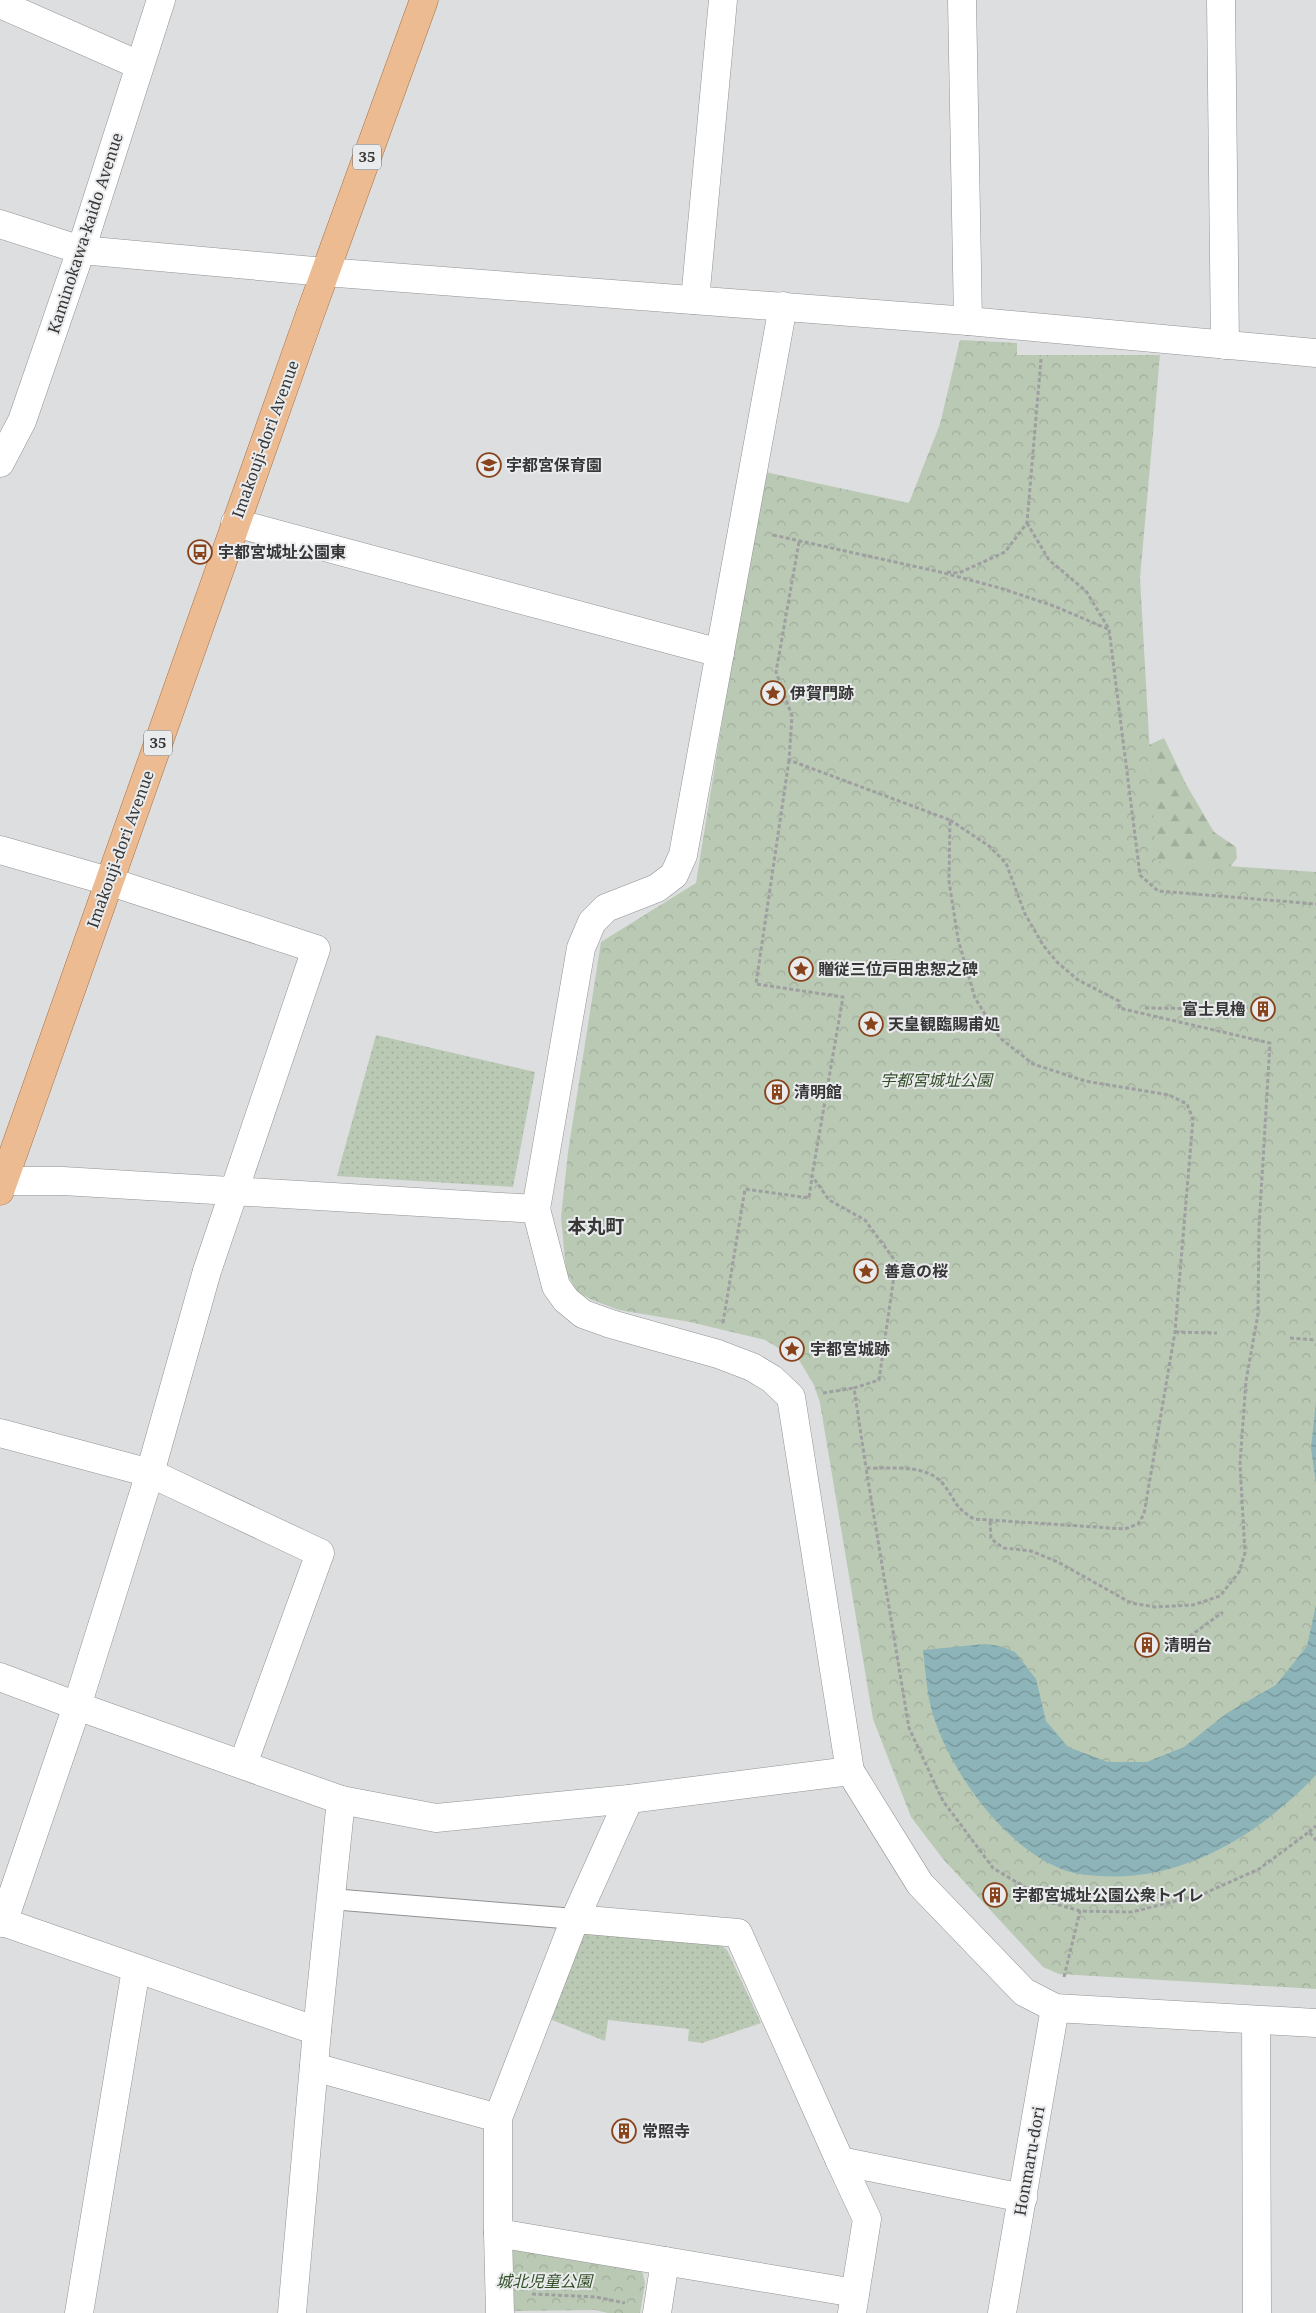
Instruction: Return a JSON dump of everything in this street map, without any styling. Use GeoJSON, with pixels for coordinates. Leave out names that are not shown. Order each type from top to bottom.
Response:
{"type":"FeatureCollection","features":[{"type":"Feature","properties":{"kind":"main road","name":"Imakouji-dori Avenue"},"geometry":{"type":"LineString","coordinates":[[1,1184],[325,272],[424,0]]}},
{"type":"Feature","properties":{"kind":"street","name":"Kaminokawa-kaido Avenue"},"geometry":{"type":"LineString","coordinates":[[0,463],[22,421],[81,250],[161,0]]}},
{"type":"Feature","properties":{"kind":"street"},"geometry":{"type":"LineString","coordinates":[[695,300],[723,0]]}},
{"type":"Feature","properties":{"kind":"street"},"geometry":{"type":"LineString","coordinates":[[962,0],[968,321]]}},
{"type":"Feature","properties":{"kind":"street"},"geometry":{"type":"LineString","coordinates":[[1221,0],[1225,345]]}},
{"type":"Feature","properties":{"kind":"street"},"geometry":{"type":"LineString","coordinates":[[0,4],[139,65]]}},
{"type":"Feature","properties":{"kind":"street"},"geometry":{"type":"LineString","coordinates":[[0,224],[81,250],[325,272],[968,321],[1316,353]]}},
{"type":"Feature","properties":{"kind":"street"},"geometry":{"type":"LineString","coordinates":[[783,306],[683,855],[674,875],[657,888],[606,908],[592,922],[581,948],[536,1208],[556,1286],[566,1300],[583,1314],[611,1324],[718,1354],[752,1367],[772,1379],[791,1397],[850,1771],[920,1884],[1024,1992],[1055,2008],[1316,2023]]}},
{"type":"Feature","properties":{"kind":"street"},"geometry":{"type":"LineString","coordinates":[[235,524],[720,653]]}},
{"type":"Feature","properties":{"kind":"street"},"geometry":{"type":"LineString","coordinates":[[0,850],[108,881],[316,949],[207,1270],[150,1473],[77,1706],[2,1922],[317,2032]]}},
{"type":"Feature","properties":{"kind":"street"},"geometry":{"type":"LineString","coordinates":[[1,1184],[63,1181],[536,1208]]}},
{"type":"Feature","properties":{"kind":"street"},"geometry":{"type":"LineString","coordinates":[[0,1432],[150,1473],[320,1553],[243,1764]]}},
{"type":"Feature","properties":{"kind":"street"},"geometry":{"type":"LineString","coordinates":[[0,1677],[341,1800],[436,1818],[629,1799],[850,1771]]}},
{"type":"Feature","properties":{"kind":"street"},"geometry":{"type":"LineString","coordinates":[[500,2304],[498,2118],[575,1919],[629,1799]]}},
{"type":"Feature","properties":{"kind":"street"},"geometry":{"type":"LineString","coordinates":[[292,2313],[317,2032],[341,1800]]}},
{"type":"Feature","properties":{"kind":"street"},"geometry":{"type":"LineString","coordinates":[[498,2233],[665,2261],[854,2303],[868,2219],[738,1933],[575,1919]]}},
{"type":"Feature","properties":{"kind":"street"},"geometry":{"type":"LineString","coordinates":[[79,2313],[136,1969]]}},
{"type":"Feature","properties":{"kind":"street","name":"Honmaru-dori"},"geometry":{"type":"LineString","coordinates":[[1002,2313],[1055,2008]]}},
{"type":"Feature","properties":{"kind":"street"},"geometry":{"type":"LineString","coordinates":[[1256,2020],[1257,2313]]}},
{"type":"Feature","properties":{"kind":"street"},"geometry":{"type":"LineString","coordinates":[[314,2067],[498,2118]]}},
{"type":"Feature","properties":{"kind":"street"},"geometry":{"type":"LineString","coordinates":[[840,2161],[1023,2198]]}},
{"type":"Feature","properties":{"kind":"street"},"geometry":{"type":"LineString","coordinates":[[657,2312],[665,2261]]}},
{"type":"Feature","properties":{"kind":"lane"},"geometry":{"type":"LineString","coordinates":[[331,1899],[575,1919]]}},
{"type":"Feature","properties":{"kind":"path"},"geometry":{"type":"LineString","coordinates":[[940,572],[959,573],[1005,552],[1027,523],[1044,329]]}},
{"type":"Feature","properties":{"kind":"path"},"geometry":{"type":"LineString","coordinates":[[1027,523],[1049,560],[1086,591],[1109,629],[1140,875],[1158,891],[1316,904]]}},
{"type":"Feature","properties":{"kind":"path"},"geometry":{"type":"LineString","coordinates":[[768,532],[799,542],[940,572],[1018,594],[1109,629]]}},
{"type":"Feature","properties":{"kind":"path"},"geometry":{"type":"LineString","coordinates":[[722,1331],[731,1265],[745,1189],[809,1198],[843,997],[756,984],[789,760],[792,716],[776,672],[799,542]]}},
{"type":"Feature","properties":{"kind":"path"},"geometry":{"type":"LineString","coordinates":[[789,760],[950,820],[989,846],[1006,863],[1025,914],[1043,945],[1057,962],[1078,980],[1119,1001],[1119,1008],[1270,1043],[1259,1226],[1258,1314],[1246,1381],[1240,1464],[1245,1554],[1240,1572],[1220,1596],[1193,1605],[1155,1607],[1132,1603],[1058,1562],[1031,1551],[1004,1548],[996,1544],[992,1538],[990,1520]]}},
{"type":"Feature","properties":{"kind":"path"},"geometry":{"type":"LineString","coordinates":[[866,1468],[922,1470],[943,1483],[959,1510],[974,1519],[1125,1529],[1138,1524],[1144,1514],[1176,1332],[1193,1119],[1187,1104],[1169,1095],[1085,1081],[1033,1064],[1000,1038],[975,998],[958,939],[949,881],[950,820]]}},
{"type":"Feature","properties":{"kind":"path"},"geometry":{"type":"LineString","coordinates":[[1145,1008],[1230,1009]]}},
{"type":"Feature","properties":{"kind":"path"},"geometry":{"type":"LineString","coordinates":[[1224,1017],[1232,1018]]}},
{"type":"Feature","properties":{"kind":"path"},"geometry":{"type":"LineString","coordinates":[[812,1176],[829,1200],[865,1220],[896,1262],[879,1380],[854,1388],[821,1393]]}},
{"type":"Feature","properties":{"kind":"path"},"geometry":{"type":"LineString","coordinates":[[1176,1332],[1217,1333]]}},
{"type":"Feature","properties":{"kind":"path"},"geometry":{"type":"LineString","coordinates":[[1290,1338],[1315,1339]]}},
{"type":"Feature","properties":{"kind":"path"},"geometry":{"type":"LineString","coordinates":[[854,1388],[909,1728],[943,1801],[993,1868],[1049,1902],[1080,1911],[1132,1912],[1203,1894],[1258,1869],[1316,1826]]}},
{"type":"Feature","properties":{"kind":"path"},"geometry":{"type":"LineString","coordinates":[[1179,1644],[1223,1612]]}},
{"type":"Feature","properties":{"kind":"path"},"geometry":{"type":"LineString","coordinates":[[1309,1832],[1316,1840]]}},
{"type":"Feature","properties":{"kind":"path"},"geometry":{"type":"LineString","coordinates":[[1062,1982],[1080,1911]]}},
{"type":"Feature","properties":{"kind":"path"},"geometry":{"type":"LineString","coordinates":[[500,2304],[521,2293],[596,2297],[657,2312]]}},
{"type":"Feature","properties":{"kind":"green space","name":"宇都宮城址公園"},"geometry":{"type":"Polygon","coordinates":[[[960,340],[1017,343],[1017,355],[1160,355],[1140,578],[1156,861],[1316,872],[1316,1989],[1059,1974],[1043,1967],[943,1859],[911,1817],[873,1719],[820,1403],[814,1385],[799,1360],[765,1340],[690,1322],[619,1310],[592,1300],[576,1291],[566,1271],[561,1217],[568,1152],[601,942],[696,883],[755,518],[765,472],[909,503],[940,424],[960,340]]]}},
{"type":"Feature","properties":{"kind":"green space"},"geometry":{"type":"Polygon","coordinates":[[[1164,738],[1186,784],[1214,832],[1236,847],[1237,858],[1221,879],[1168,877],[1141,847],[1142,748],[1164,738]]]}},
{"type":"Feature","properties":{"kind":"green space"},"geometry":{"type":"Polygon","coordinates":[[[376,1035],[535,1072],[513,1187],[337,1176],[376,1035]]]}},
{"type":"Feature","properties":{"kind":"green space"},"geometry":{"type":"Polygon","coordinates":[[[586,1928],[711,1937],[727,1950],[761,2023],[702,2043],[688,2041],[689,2029],[608,2020],[605,2041],[547,2018],[586,1928]]]}},
{"type":"Feature","properties":{"kind":"green space","name":"城北児童公園"},"geometry":{"type":"Polygon","coordinates":[[[519,2246],[641,2267],[645,2283],[640,2313],[608,2313],[595,2310],[514,2311],[512,2250],[519,2246]]]}},
{"type":"Feature","properties":{"kind":"water"},"geometry":{"type":"Polygon","coordinates":[[[1316,1402],[1316,1484],[1311,1448],[1316,1402]]]}},
{"type":"Feature","properties":{"kind":"water"},"geometry":{"type":"Polygon","coordinates":[[[1316,1605],[1316,1775],[1271,1816],[1246,1834],[1219,1850],[1191,1862],[1161,1871],[1131,1876],[1078,1874],[1046,1862],[1023,1846],[1001,1826],[962,1777],[936,1724],[929,1699],[923,1650],[985,1644],[1000,1646],[1015,1652],[1036,1679],[1046,1721],[1068,1747],[1108,1762],[1147,1762],[1184,1747],[1227,1713],[1276,1685],[1307,1646],[1316,1605]]]}},
{"type":"Feature","properties":{"kind":"place","name":"宇都宮保育園"},"geometry":{"type":"Point","coordinates":[489,465]}},
{"type":"Feature","properties":{"kind":"place","name":"宇都宮城址公園東"},"geometry":{"type":"Point","coordinates":[200,552]}},
{"type":"Feature","properties":{"kind":"place","name":"伊賀門跡"},"geometry":{"type":"Point","coordinates":[773,693]}},
{"type":"Feature","properties":{"kind":"place","name":"贈従三位戸田忠恕之碑"},"geometry":{"type":"Point","coordinates":[801,969]}},
{"type":"Feature","properties":{"kind":"place","name":"富士見櫓"},"geometry":{"type":"Point","coordinates":[1263,1009]}},
{"type":"Feature","properties":{"kind":"place","name":"天皇観臨賜甫処"},"geometry":{"type":"Point","coordinates":[871,1024]}},
{"type":"Feature","properties":{"kind":"place","name":"清明館"},"geometry":{"type":"Point","coordinates":[777,1092]}},
{"type":"Feature","properties":{"kind":"place","name":"善意の桜"},"geometry":{"type":"Point","coordinates":[866,1271]}},
{"type":"Feature","properties":{"kind":"place","name":"宇都宮城跡"},"geometry":{"type":"Point","coordinates":[792,1349]}},
{"type":"Feature","properties":{"kind":"place","name":"清明台"},"geometry":{"type":"Point","coordinates":[1147,1645]}},
{"type":"Feature","properties":{"kind":"place","name":"宇都宮城址公園公衆トイレ"},"geometry":{"type":"Point","coordinates":[995,1895]}},
{"type":"Feature","properties":{"kind":"place","name":"常照寺"},"geometry":{"type":"Point","coordinates":[624,2131]}},
{"type":"Feature","properties":{"kind":"district","name":"本丸町"},"geometry":{"type":"Point","coordinates":[596,1226]}}]}
